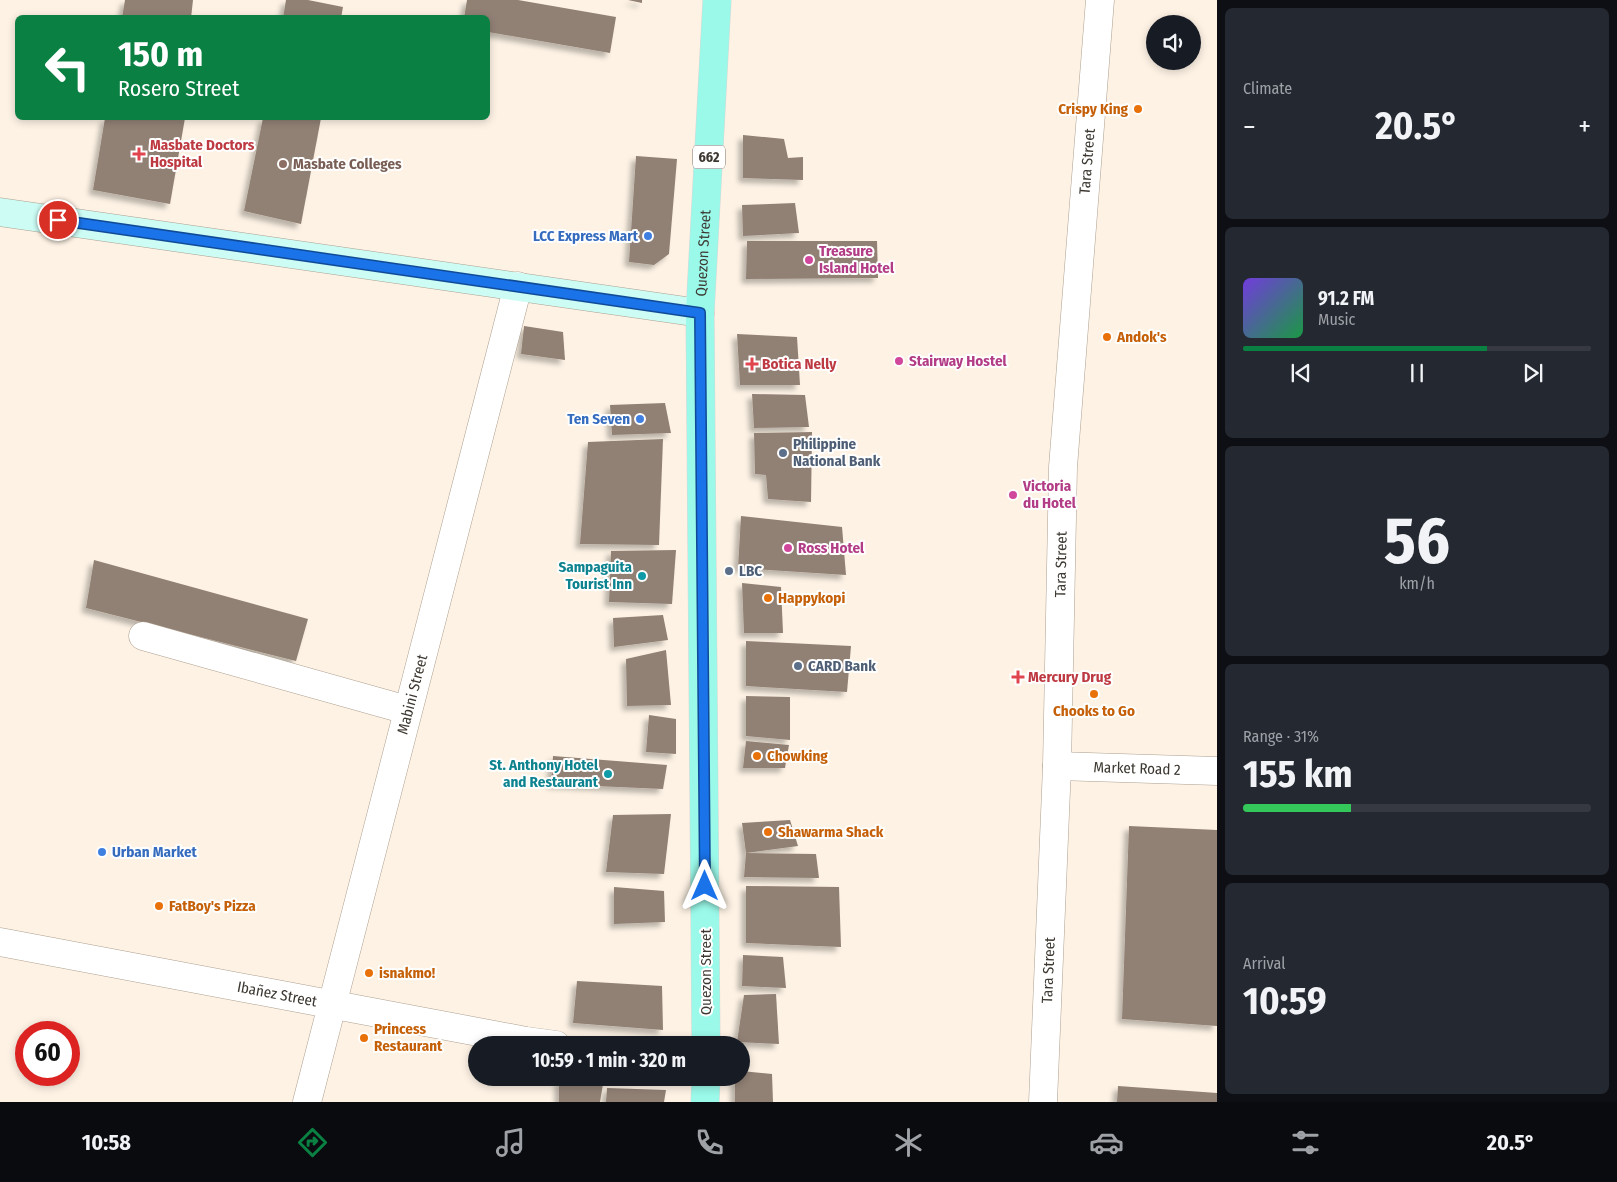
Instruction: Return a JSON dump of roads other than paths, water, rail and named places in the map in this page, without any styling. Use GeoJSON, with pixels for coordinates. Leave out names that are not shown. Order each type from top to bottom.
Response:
{"type":"FeatureCollection","features":[{"type":"Feature","properties":{"kind":"main road","name":"Quezon Street"},"geometry":{"type":"LineString","coordinates":[[706,1036],[700,313],[717,0]]}},
{"type":"Feature","properties":{"kind":"main road"},"geometry":{"type":"LineString","coordinates":[[0,212],[700,313]]}},
{"type":"Feature","properties":{"kind":"main road"},"geometry":{"type":"LineString","coordinates":[[705,1102],[706,1086]]}},
{"type":"Feature","properties":{"kind":"street","name":"Tara Street"},"geometry":{"type":"LineString","coordinates":[[1043,1102],[1057,766],[1063,467],[1100,0]]}},
{"type":"Feature","properties":{"kind":"street","name":"Mabini Street"},"geometry":{"type":"LineString","coordinates":[[307,1102],[331,1003],[518,286]]}},
{"type":"Feature","properties":{"kind":"street"},"geometry":{"type":"LineString","coordinates":[[143,636],[407,710]]}},
{"type":"Feature","properties":{"kind":"street","name":"Market Road 2"},"geometry":{"type":"LineString","coordinates":[[1057,766],[1217,771]]}},
{"type":"Feature","properties":{"kind":"street","name":"Ibañez Street"},"geometry":{"type":"LineString","coordinates":[[0,942],[500,1036]]}},
{"type":"Feature","properties":{"kind":"place","name":"Crispy King"},"geometry":{"type":"Point","coordinates":[1138,109]}},
{"type":"Feature","properties":{"kind":"place","name":"Masbate Doctors Hospital"},"geometry":{"type":"Point","coordinates":[139,154]}},
{"type":"Feature","properties":{"kind":"place","name":"Masbate Colleges"},"geometry":{"type":"Point","coordinates":[283,164]}},
{"type":"Feature","properties":{"kind":"place","name":"LCC Express Mart"},"geometry":{"type":"Point","coordinates":[648,236]}},
{"type":"Feature","properties":{"kind":"place","name":"Treasure Island Hotel"},"geometry":{"type":"Point","coordinates":[809,260]}},
{"type":"Feature","properties":{"kind":"place","name":"Andok's"},"geometry":{"type":"Point","coordinates":[1107,337]}},
{"type":"Feature","properties":{"kind":"place","name":"Stairway Hostel"},"geometry":{"type":"Point","coordinates":[899,361]}},
{"type":"Feature","properties":{"kind":"place","name":"Botica Nelly"},"geometry":{"type":"Point","coordinates":[752,364]}},
{"type":"Feature","properties":{"kind":"place","name":"Ten Seven"},"geometry":{"type":"Point","coordinates":[640,419]}},
{"type":"Feature","properties":{"kind":"place","name":"Philippine National Bank"},"geometry":{"type":"Point","coordinates":[783,453]}},
{"type":"Feature","properties":{"kind":"place","name":"Victoria du Hotel"},"geometry":{"type":"Point","coordinates":[1013,495]}},
{"type":"Feature","properties":{"kind":"place","name":"Ross Hotel"},"geometry":{"type":"Point","coordinates":[788,548]}},
{"type":"Feature","properties":{"kind":"place","name":"LBC"},"geometry":{"type":"Point","coordinates":[729,571]}},
{"type":"Feature","properties":{"kind":"place","name":"Sampaguita Tourist Inn"},"geometry":{"type":"Point","coordinates":[642,576]}},
{"type":"Feature","properties":{"kind":"place","name":"Happykopi"},"geometry":{"type":"Point","coordinates":[768,598]}},
{"type":"Feature","properties":{"kind":"place","name":"CARD Bank"},"geometry":{"type":"Point","coordinates":[798,666]}},
{"type":"Feature","properties":{"kind":"place","name":"Mercury Drug"},"geometry":{"type":"Point","coordinates":[1018,677]}},
{"type":"Feature","properties":{"kind":"place","name":"Chooks to Go"},"geometry":{"type":"Point","coordinates":[1094,694]}},
{"type":"Feature","properties":{"kind":"place","name":"Chowking"},"geometry":{"type":"Point","coordinates":[757,756]}},
{"type":"Feature","properties":{"kind":"place","name":"St. Anthony Hotel and Restaurant"},"geometry":{"type":"Point","coordinates":[608,774]}},
{"type":"Feature","properties":{"kind":"place","name":"Shawarma Shack"},"geometry":{"type":"Point","coordinates":[768,832]}},
{"type":"Feature","properties":{"kind":"place","name":"Urban Market"},"geometry":{"type":"Point","coordinates":[102,852]}},
{"type":"Feature","properties":{"kind":"place","name":"FatBoy's Pizza"},"geometry":{"type":"Point","coordinates":[159,906]}},
{"type":"Feature","properties":{"kind":"place","name":"isnakmo!"},"geometry":{"type":"Point","coordinates":[369,973]}},
{"type":"Feature","properties":{"kind":"place","name":"Princess Restaurant"},"geometry":{"type":"Point","coordinates":[364,1038]}}]}
